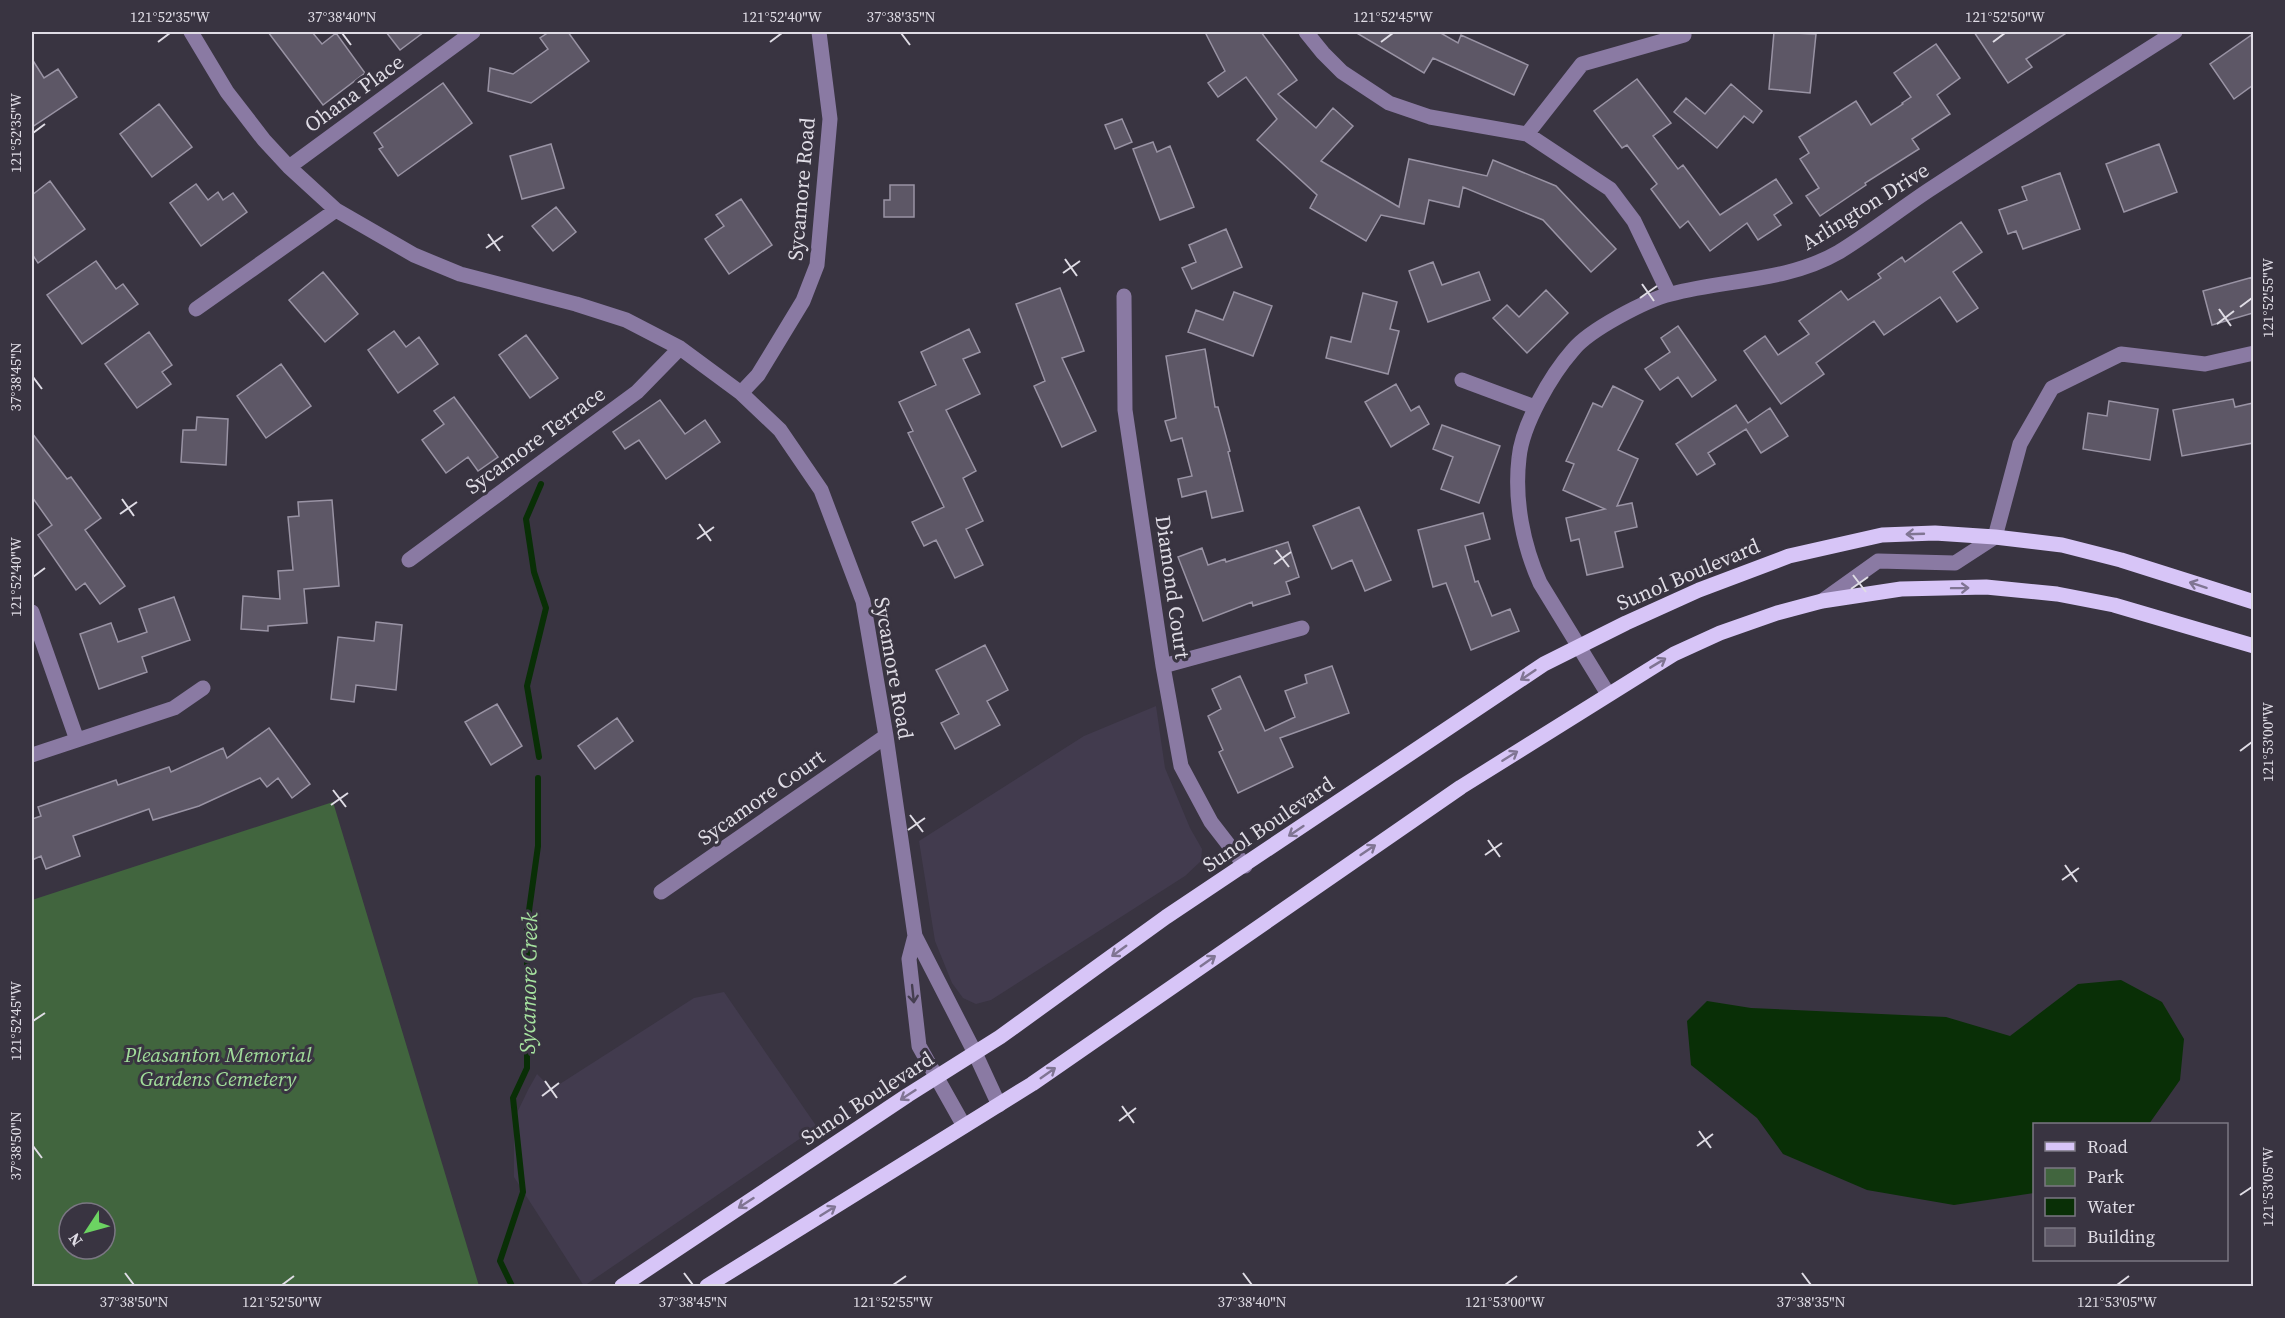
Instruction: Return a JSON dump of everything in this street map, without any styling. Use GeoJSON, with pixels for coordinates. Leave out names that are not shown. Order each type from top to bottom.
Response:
{"type":"FeatureCollection","features":[{"type":"Feature","properties":{"kind":"main road","name":"Sunol Boulevard"},"geometry":{"type":"LineString","coordinates":[[622,1287],[1000,1037],[1166,917],[1544,664],[1699,590],[1789,555],[1882,535],[1935,533],[1995,537],[2072,548],[2121,560],[2253,602]]}},
{"type":"Feature","properties":{"kind":"main road"},"geometry":{"type":"LineString","coordinates":[[707,1287],[1042,1077],[1461,787],[1608,694],[1683,650],[1768,616],[1822,601],[1901,589],[1986,587],[2057,594],[2114,605],[2253,646]]}},
{"type":"Feature","properties":{"kind":"street"},"geometry":{"type":"LineString","coordinates":[[191,32],[226,92],[289,167],[336,210],[414,255],[460,274],[576,304],[626,320],[680,348],[741,393]]}},
{"type":"Feature","properties":{"kind":"street","name":"Ohana Place"},"geometry":{"type":"LineString","coordinates":[[289,167],[473,32]]}},
{"type":"Feature","properties":{"kind":"street","name":"Sycamore Road"},"geometry":{"type":"LineString","coordinates":[[819,32],[830,119],[817,265],[803,301],[758,375],[741,393],[780,430],[821,490],[863,601],[886,736],[915,936],[999,1105]]}},
{"type":"Feature","properties":{"kind":"street"},"geometry":{"type":"LineString","coordinates":[[1306,32],[1342,72],[1389,103],[1430,117],[1527,134],[1610,189],[1634,221],[1669,294]]}},
{"type":"Feature","properties":{"kind":"street","name":"Arlington Drive"},"geometry":{"type":"LineString","coordinates":[[1608,694],[1550,600],[1532,564],[1518,504],[1519,457],[1535,407],[1574,348],[1611,320],[1669,294],[1776,276],[1809,267],[1839,252],[1927,191],[2175,32]]}},
{"type":"Feature","properties":{"kind":"street"},"geometry":{"type":"LineString","coordinates":[[1527,134],[1582,64],[1684,35]]}},
{"type":"Feature","properties":{"kind":"street"},"geometry":{"type":"LineString","coordinates":[[196,309],[336,210]]}},
{"type":"Feature","properties":{"kind":"street","name":"Diamond Court"},"geometry":{"type":"LineString","coordinates":[[1124,296],[1125,410],[1163,666],[1181,766],[1211,822],[1245,866]]}},
{"type":"Feature","properties":{"kind":"street","name":"Sycamore Terrace"},"geometry":{"type":"LineString","coordinates":[[409,560],[637,392],[680,348]]}},
{"type":"Feature","properties":{"kind":"street"},"geometry":{"type":"LineString","coordinates":[[1822,601],[1878,561],[1955,562],[1995,537],[2020,444],[2052,388],[2121,354],[2205,364],[2253,353]]}},
{"type":"Feature","properties":{"kind":"street"},"geometry":{"type":"LineString","coordinates":[[1461,380],[1535,407]]}},
{"type":"Feature","properties":{"kind":"street"},"geometry":{"type":"LineString","coordinates":[[32,612],[77,740]]}},
{"type":"Feature","properties":{"kind":"street"},"geometry":{"type":"LineString","coordinates":[[1163,666],[1302,628]]}},
{"type":"Feature","properties":{"kind":"street"},"geometry":{"type":"LineString","coordinates":[[32,755],[174,708],[203,688]]}},
{"type":"Feature","properties":{"kind":"street","name":"Sycamore Court"},"geometry":{"type":"LineString","coordinates":[[661,892],[886,736]]}},
{"type":"Feature","properties":{"kind":"street","name":"Sycamore Road"},"geometry":{"type":"LineString","coordinates":[[915,936],[909,958],[919,1046],[964,1126]]}},
{"type":"Feature","properties":{"kind":"shaded area"},"geometry":{"type":"Polygon","coordinates":[[[1156,706],[1165,768],[1190,828],[1202,849],[1201,861],[1185,876],[991,1000],[976,1004],[963,998],[952,983],[935,941],[919,841],[1084,736],[1156,706]]]}},
{"type":"Feature","properties":{"kind":"shaded area"},"geometry":{"type":"Polygon","coordinates":[[[724,992],[817,1127],[584,1286],[514,1177],[514,1119],[537,1074],[552,1089],[694,998],[724,992]]]}},
{"type":"Feature","properties":{"kind":"green space","name":"Pleasanton Memorial Gardens Cemetery"},"geometry":{"type":"Polygon","coordinates":[[[333,802],[479,1286],[32,1286],[32,900],[333,802]]]}},
{"type":"Feature","properties":{"kind":"water"},"geometry":{"type":"Polygon","coordinates":[[[2121,980],[2162,1002],[2184,1039],[2180,1080],[2150,1123],[2033,1123],[2033,1193],[1954,1205],[1867,1190],[1783,1154],[1757,1118],[1691,1065],[1687,1021],[1707,1001],[1751,1008],[1946,1017],[2010,1036],[2078,984],[2121,980]]]}},
{"type":"Feature","properties":{"kind":"building"},"geometry":{"type":"Polygon","coordinates":[[[268,32],[312,32],[322,44],[336,33],[365,73],[323,105],[268,32]]]}},
{"type":"Feature","properties":{"kind":"building"},"geometry":{"type":"Polygon","coordinates":[[[386,32],[424,32],[400,50],[386,32]]]}},
{"type":"Feature","properties":{"kind":"building"},"geometry":{"type":"Polygon","coordinates":[[[549,32],[568,32],[589,61],[531,103],[488,91],[490,68],[513,74],[548,49],[540,38],[549,32]]]}},
{"type":"Feature","properties":{"kind":"building"},"geometry":{"type":"Polygon","coordinates":[[[1205,32],[1261,32],[1297,80],[1278,94],[1316,128],[1333,108],[1353,126],[1321,161],[1399,207],[1409,159],[1487,176],[1493,160],[1556,186],[1616,249],[1591,272],[1543,220],[1463,187],[1459,207],[1429,200],[1424,224],[1381,215],[1366,241],[1310,208],[1317,195],[1257,140],[1277,119],[1246,77],[1218,97],[1208,83],[1225,71],[1205,32]]]}},
{"type":"Feature","properties":{"kind":"building"},"geometry":{"type":"Polygon","coordinates":[[[1355,32],[1439,32],[1458,43],[1461,35],[1528,65],[1514,95],[1433,58],[1424,73],[1355,32]]]}},
{"type":"Feature","properties":{"kind":"building"},"geometry":{"type":"Polygon","coordinates":[[[1774,32],[1816,34],[1810,93],[1769,89],[1774,32]]]}},
{"type":"Feature","properties":{"kind":"building"},"geometry":{"type":"Polygon","coordinates":[[[1974,32],[2068,32],[2026,59],[2032,67],[2008,83],[1974,32]]]}},
{"type":"Feature","properties":{"kind":"building"},"geometry":{"type":"Polygon","coordinates":[[[2253,34],[2253,85],[2234,99],[2210,64],[2253,34]]]}},
{"type":"Feature","properties":{"kind":"building"},"geometry":{"type":"Polygon","coordinates":[[[1936,44],[1960,78],[1937,95],[1950,114],[1912,139],[1919,149],[1865,183],[1866,185],[1820,216],[1806,196],[1819,188],[1800,159],[1809,153],[1799,137],[1856,101],[1871,125],[1903,104],[1911,97],[1894,73],[1936,44]]]}},
{"type":"Feature","properties":{"kind":"building"},"geometry":{"type":"Polygon","coordinates":[[[32,59],[44,78],[58,69],[77,97],[32,127],[32,59]]]}},
{"type":"Feature","properties":{"kind":"building"},"geometry":{"type":"Polygon","coordinates":[[[1637,79],[1671,123],[1653,136],[1678,169],[1683,165],[1720,215],[1776,179],[1792,203],[1774,215],[1781,225],[1758,240],[1747,223],[1710,251],[1688,221],[1680,228],[1651,189],[1657,184],[1627,145],[1622,148],[1594,111],[1637,79]]]}},
{"type":"Feature","properties":{"kind":"building"},"geometry":{"type":"Polygon","coordinates":[[[443,83],[472,123],[398,176],[379,149],[383,147],[374,133],[443,83]]]}},
{"type":"Feature","properties":{"kind":"building"},"geometry":{"type":"Polygon","coordinates":[[[1731,84],[1762,111],[1753,123],[1744,116],[1717,148],[1674,112],[1686,98],[1705,114],[1731,84]]]}},
{"type":"Feature","properties":{"kind":"building"},"geometry":{"type":"Polygon","coordinates":[[[159,104],[192,147],[152,177],[120,134],[159,104]]]}},
{"type":"Feature","properties":{"kind":"building"},"geometry":{"type":"Polygon","coordinates":[[[1122,119],[1132,142],[1115,149],[1105,125],[1122,119]]]}},
{"type":"Feature","properties":{"kind":"building"},"geometry":{"type":"Polygon","coordinates":[[[1153,142],[1157,152],[1170,146],[1194,207],[1160,220],[1133,149],[1153,142]]]}},
{"type":"Feature","properties":{"kind":"building"},"geometry":{"type":"Polygon","coordinates":[[[551,144],[564,188],[522,199],[510,156],[551,144]]]}},
{"type":"Feature","properties":{"kind":"building"},"geometry":{"type":"Polygon","coordinates":[[[2159,144],[2177,192],[2124,212],[2106,164],[2159,144]]]}},
{"type":"Feature","properties":{"kind":"building"},"geometry":{"type":"Polygon","coordinates":[[[2060,173],[2080,229],[2023,249],[2016,231],[2008,234],[1999,210],[2027,200],[2022,187],[2060,173]]]}},
{"type":"Feature","properties":{"kind":"building"},"geometry":{"type":"Polygon","coordinates":[[[50,181],[85,229],[38,263],[32,254],[32,195],[50,181]]]}},
{"type":"Feature","properties":{"kind":"building"},"geometry":{"type":"Polygon","coordinates":[[[196,184],[208,200],[218,192],[223,200],[233,193],[247,212],[201,246],[170,203],[196,184]]]}},
{"type":"Feature","properties":{"kind":"building"},"geometry":{"type":"Polygon","coordinates":[[[890,185],[914,185],[914,217],[884,217],[884,200],[890,200],[890,185]]]}},
{"type":"Feature","properties":{"kind":"building"},"geometry":{"type":"Polygon","coordinates":[[[741,199],[772,245],[729,274],[705,239],[724,226],[716,215],[741,199]]]}},
{"type":"Feature","properties":{"kind":"building"},"geometry":{"type":"Polygon","coordinates":[[[556,207],[576,232],[553,251],[532,226],[556,207]]]}},
{"type":"Feature","properties":{"kind":"building"},"geometry":{"type":"Polygon","coordinates":[[[1961,222],[1982,252],[1953,272],[1978,308],[1957,322],[1940,297],[1884,335],[1874,321],[1816,363],[1824,374],[1781,404],[1744,351],[1765,336],[1778,355],[1809,334],[1799,321],[1841,291],[1848,300],[1881,278],[1878,274],[1902,257],[1905,262],[1961,222]]]}},
{"type":"Feature","properties":{"kind":"building"},"geometry":{"type":"Polygon","coordinates":[[[1226,229],[1242,267],[1192,289],[1182,268],[1196,262],[1189,245],[1226,229]]]}},
{"type":"Feature","properties":{"kind":"building"},"geometry":{"type":"Polygon","coordinates":[[[96,261],[116,289],[123,284],[138,304],[82,344],[47,295],[96,261]]]}},
{"type":"Feature","properties":{"kind":"building"},"geometry":{"type":"Polygon","coordinates":[[[1433,262],[1442,285],[1479,272],[1490,300],[1428,322],[1409,271],[1433,262]]]}},
{"type":"Feature","properties":{"kind":"building"},"geometry":{"type":"Polygon","coordinates":[[[323,272],[358,314],[325,342],[289,300],[323,272]]]}},
{"type":"Feature","properties":{"kind":"building"},"geometry":{"type":"Polygon","coordinates":[[[2253,277],[2253,313],[2212,325],[2203,291],[2253,277]]]}},
{"type":"Feature","properties":{"kind":"building"},"geometry":{"type":"Polygon","coordinates":[[[1060,288],[1084,351],[1062,358],[1096,431],[1062,447],[1034,386],[1045,381],[1016,304],[1060,288]]]}},
{"type":"Feature","properties":{"kind":"building"},"geometry":{"type":"Polygon","coordinates":[[[1546,290],[1568,313],[1527,353],[1493,318],[1507,305],[1519,317],[1546,290]]]}},
{"type":"Feature","properties":{"kind":"building"},"geometry":{"type":"Polygon","coordinates":[[[1234,292],[1272,306],[1253,356],[1188,332],[1196,310],[1223,320],[1234,292]]]}},
{"type":"Feature","properties":{"kind":"building"},"geometry":{"type":"Polygon","coordinates":[[[1363,293],[1397,302],[1390,329],[1399,331],[1388,374],[1326,358],[1331,337],[1351,342],[1363,293]]]}},
{"type":"Feature","properties":{"kind":"building"},"geometry":{"type":"Polygon","coordinates":[[[1678,326],[1716,380],[1692,397],[1678,377],[1660,390],[1645,369],[1670,352],[1661,338],[1678,326]]]}},
{"type":"Feature","properties":{"kind":"building"},"geometry":{"type":"Polygon","coordinates":[[[969,329],[980,352],[963,359],[980,394],[946,410],[976,471],[963,478],[983,521],[966,529],[983,565],[955,578],[936,540],[924,546],[912,522],[944,507],[908,433],[913,431],[899,402],[936,385],[921,352],[969,329]]]}},
{"type":"Feature","properties":{"kind":"building"},"geometry":{"type":"Polygon","coordinates":[[[394,331],[406,347],[419,337],[438,364],[398,393],[368,350],[394,331]]]}},
{"type":"Feature","properties":{"kind":"building"},"geometry":{"type":"Polygon","coordinates":[[[149,332],[172,365],[162,372],[171,384],[137,408],[105,364],[149,332]]]}},
{"type":"Feature","properties":{"kind":"building"},"geometry":{"type":"Polygon","coordinates":[[[526,335],[558,378],[530,398],[499,355],[526,335]]]}},
{"type":"Feature","properties":{"kind":"building"},"geometry":{"type":"Polygon","coordinates":[[[1205,349],[1215,407],[1218,407],[1230,451],[1228,452],[1243,511],[1212,518],[1206,491],[1182,497],[1178,479],[1192,476],[1182,438],[1171,441],[1165,421],[1176,418],[1166,356],[1205,349]]]}},
{"type":"Feature","properties":{"kind":"building"},"geometry":{"type":"Polygon","coordinates":[[[281,364],[311,406],[266,438],[237,396],[281,364]]]}},
{"type":"Feature","properties":{"kind":"building"},"geometry":{"type":"Polygon","coordinates":[[[1396,384],[1411,411],[1419,406],[1429,424],[1391,447],[1365,402],[1396,384]]]}},
{"type":"Feature","properties":{"kind":"building"},"geometry":{"type":"Polygon","coordinates":[[[1613,386],[1643,401],[1618,450],[1638,459],[1617,506],[1632,503],[1637,527],[1615,532],[1623,567],[1587,575],[1579,539],[1571,541],[1566,518],[1605,509],[1563,490],[1574,464],[1566,461],[1593,403],[1602,407],[1613,386]]]}},
{"type":"Feature","properties":{"kind":"building"},"geometry":{"type":"Polygon","coordinates":[[[454,397],[498,457],[478,471],[468,457],[446,473],[422,440],[444,424],[434,411],[454,397]]]}},
{"type":"Feature","properties":{"kind":"building"},"geometry":{"type":"Polygon","coordinates":[[[2233,399],[2235,407],[2253,403],[2253,443],[2182,456],[2173,410],[2233,399]]]}},
{"type":"Feature","properties":{"kind":"building"},"geometry":{"type":"Polygon","coordinates":[[[660,400],[685,434],[705,420],[720,442],[666,479],[639,440],[625,449],[613,432],[660,400]]]}},
{"type":"Feature","properties":{"kind":"building"},"geometry":{"type":"Polygon","coordinates":[[[2109,401],[2158,409],[2150,460],[2083,449],[2088,413],[2107,416],[2109,401]]]}},
{"type":"Feature","properties":{"kind":"building"},"geometry":{"type":"Polygon","coordinates":[[[1736,405],[1748,423],[1770,408],[1788,436],[1761,453],[1746,429],[1708,453],[1715,464],[1697,475],[1676,444],[1736,405]]]}},
{"type":"Feature","properties":{"kind":"building"},"geometry":{"type":"Polygon","coordinates":[[[197,417],[228,419],[226,465],[181,462],[183,430],[196,430],[197,417]]]}},
{"type":"Feature","properties":{"kind":"building"},"geometry":{"type":"Polygon","coordinates":[[[1442,425],[1500,446],[1479,503],[1441,489],[1453,457],[1433,449],[1442,425]]]}},
{"type":"Feature","properties":{"kind":"building"},"geometry":{"type":"Polygon","coordinates":[[[32,433],[67,479],[71,477],[101,518],[85,530],[125,586],[100,604],[85,583],[76,590],[38,535],[52,525],[32,497],[32,433]]]}},
{"type":"Feature","properties":{"kind":"building"},"geometry":{"type":"Polygon","coordinates":[[[332,500],[339,586],[304,589],[307,623],[268,626],[268,631],[241,629],[243,596],[280,599],[278,571],[293,570],[288,517],[299,516],[298,502],[332,500]]]}},
{"type":"Feature","properties":{"kind":"building"},"geometry":{"type":"Polygon","coordinates":[[[1359,507],[1391,580],[1365,591],[1352,560],[1332,569],[1313,526],[1359,507]]]}},
{"type":"Feature","properties":{"kind":"building"},"geometry":{"type":"Polygon","coordinates":[[[1483,513],[1490,539],[1465,546],[1475,582],[1478,581],[1492,616],[1510,609],[1519,631],[1471,650],[1446,583],[1433,587],[1418,530],[1483,513]]]}},
{"type":"Feature","properties":{"kind":"building"},"geometry":{"type":"Polygon","coordinates":[[[1288,542],[1299,577],[1286,582],[1290,594],[1253,606],[1252,602],[1203,621],[1178,557],[1202,548],[1208,565],[1225,559],[1226,562],[1288,542]]]}},
{"type":"Feature","properties":{"kind":"building"},"geometry":{"type":"Polygon","coordinates":[[[174,597],[190,640],[142,657],[147,672],[99,689],[80,634],[111,623],[118,642],[147,632],[139,609],[174,597]]]}},
{"type":"Feature","properties":{"kind":"building"},"geometry":{"type":"Polygon","coordinates":[[[376,622],[402,625],[396,690],[356,685],[354,702],[331,699],[338,637],[374,641],[376,622]]]}},
{"type":"Feature","properties":{"kind":"building"},"geometry":{"type":"Polygon","coordinates":[[[985,645],[1008,690],[987,701],[1000,725],[955,749],[941,723],[959,714],[936,670],[985,645]]]}},
{"type":"Feature","properties":{"kind":"building"},"geometry":{"type":"Polygon","coordinates":[[[1332,666],[1349,713],[1280,738],[1293,767],[1238,793],[1219,752],[1223,750],[1208,716],[1221,709],[1212,689],[1240,676],[1265,731],[1295,717],[1285,691],[1307,683],[1305,675],[1332,666]]]}},
{"type":"Feature","properties":{"kind":"building"},"geometry":{"type":"Polygon","coordinates":[[[497,704],[522,746],[491,765],[465,722],[497,704]]]}},
{"type":"Feature","properties":{"kind":"building"},"geometry":{"type":"Polygon","coordinates":[[[617,718],[633,741],[595,769],[578,746],[617,718]]]}},
{"type":"Feature","properties":{"kind":"building"},"geometry":{"type":"Polygon","coordinates":[[[269,728],[310,784],[292,798],[278,778],[267,787],[260,778],[199,806],[153,820],[149,809],[73,836],[80,856],[46,869],[41,856],[32,860],[32,819],[41,816],[38,807],[116,780],[118,785],[169,767],[171,772],[223,748],[227,758],[269,728]]]}},
{"type":"Feature","properties":{"kind":"waterway","name":"Sycamore Creek"},"geometry":{"type":"LineString","coordinates":[[539,757],[527,686],[546,608],[534,572],[526,519],[541,484]]}},
{"type":"Feature","properties":{"kind":"waterway","name":"Sycamore Creek"},"geometry":{"type":"LineString","coordinates":[[512,1286],[500,1261],[523,1192],[513,1098],[527,1068],[527,925],[538,846],[538,778]]}}]}
